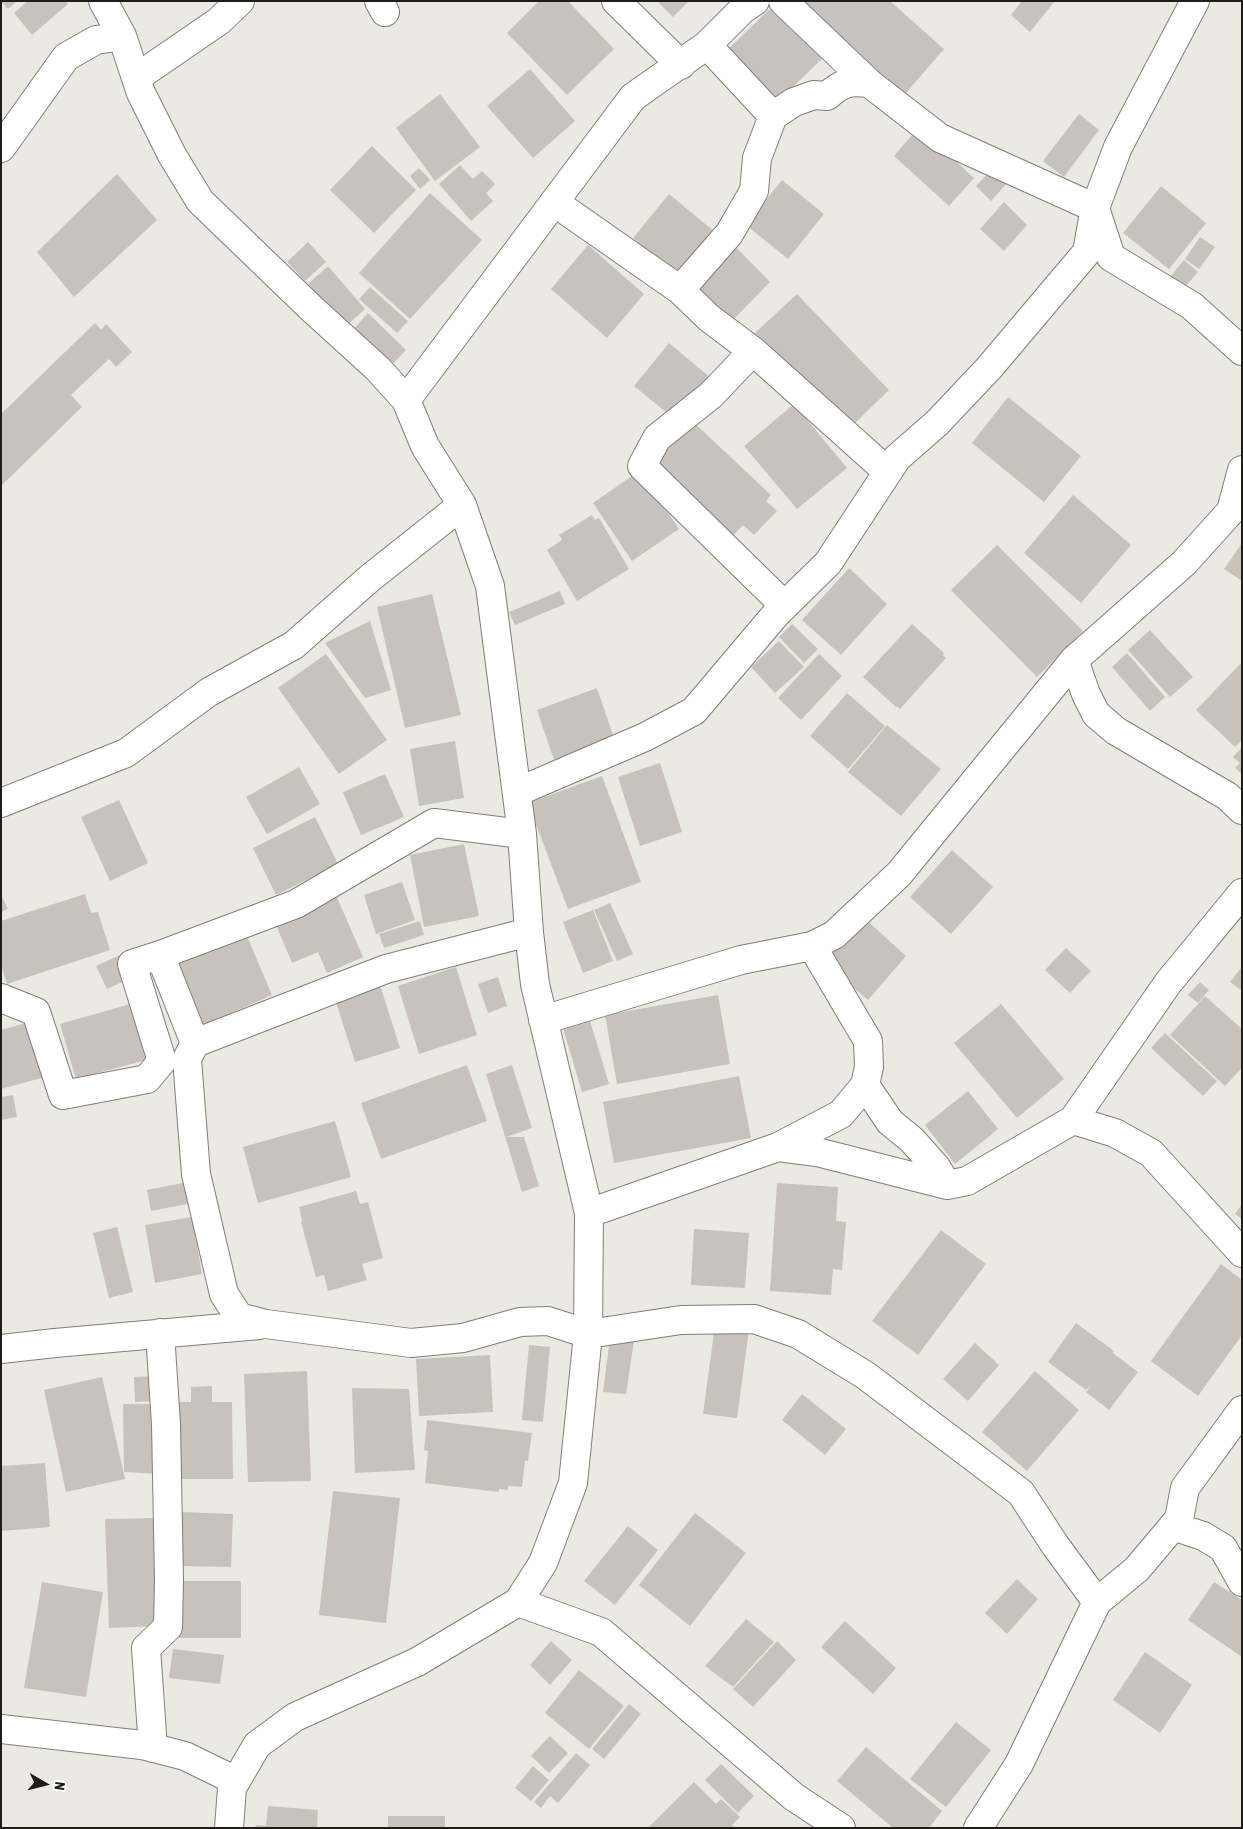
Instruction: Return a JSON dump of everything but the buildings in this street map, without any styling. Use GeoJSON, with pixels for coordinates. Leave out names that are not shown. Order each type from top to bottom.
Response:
{"type":"FeatureCollection","features":[{"type":"Feature","properties":{"kind":"street"},"geometry":{"type":"LineString","coordinates":[[103,1],[122,36],[141,93],[172,155],[200,201],[311,308],[378,369],[406,400],[425,446],[462,505],[490,586],[522,834],[535,984],[589,1213],[588,1334],[573,1483],[542,1563],[518,1602],[417,1662],[296,1716],[257,1745],[232,1788],[229,1828]]}},
{"type":"Feature","properties":{"kind":"street"},"geometry":{"type":"LineString","coordinates":[[136,78],[219,21],[240,1]]}},
{"type":"Feature","properties":{"kind":"street"},"geometry":{"type":"LineString","coordinates":[[616,1],[680,65]]}},
{"type":"Feature","properties":{"kind":"street"},"geometry":{"type":"LineString","coordinates":[[783,1],[869,82],[940,138],[1095,208]]}},
{"type":"Feature","properties":{"kind":"street"},"geometry":{"type":"LineString","coordinates":[[517,792],[645,737],[694,711],[784,605],[828,563],[898,458],[937,423],[1099,254],[1095,208],[1118,147],[1195,1]]}},
{"type":"Feature","properties":{"kind":"street"},"geometry":{"type":"LineString","coordinates":[[406,400],[633,97],[707,45],[743,4]]}},
{"type":"Feature","properties":{"kind":"street"},"geometry":{"type":"LineString","coordinates":[[1,148],[66,57],[96,40],[122,36]]}},
{"type":"Feature","properties":{"kind":"street"},"geometry":{"type":"LineString","coordinates":[[707,45],[773,116]]}},
{"type":"Feature","properties":{"kind":"street"},"geometry":{"type":"LineString","coordinates":[[680,290],[729,234],[754,191],[757,158],[773,116],[794,102],[814,95],[828,96],[836,88],[850,81],[869,82]]}},
{"type":"Feature","properties":{"kind":"street"},"geometry":{"type":"LineString","coordinates":[[554,202],[680,290],[709,318],[753,351],[888,472]]}},
{"type":"Feature","properties":{"kind":"street"},"geometry":{"type":"LineString","coordinates":[[1099,254],[1192,306],[1242,351]]}},
{"type":"Feature","properties":{"kind":"street"},"geometry":{"type":"LineString","coordinates":[[753,351],[711,396],[657,438],[642,466],[784,605]]}},
{"type":"Feature","properties":{"kind":"street"},"geometry":{"type":"LineString","coordinates":[[543,1020],[741,960],[812,946],[834,935],[899,874],[1074,660],[1184,563],[1231,511],[1242,470]]}},
{"type":"Feature","properties":{"kind":"street"},"geometry":{"type":"LineString","coordinates":[[1,803],[126,753],[210,692],[294,645],[370,578],[462,505]]}},
{"type":"Feature","properties":{"kind":"street"},"geometry":{"type":"LineString","coordinates":[[1074,660],[1086,694],[1096,714],[1116,731],[1227,796],[1242,810]]}},
{"type":"Feature","properties":{"kind":"street"},"geometry":{"type":"LineString","coordinates":[[1,998],[36,1012],[63,1095],[147,1079],[162,1061],[132,964],[296,904],[434,823],[522,834]]}},
{"type":"Feature","properties":{"kind":"street"},"geometry":{"type":"LineString","coordinates":[[778,1147],[817,1152],[946,1185],[967,1181],[1073,1120],[1168,983],[1242,893]]}},
{"type":"Feature","properties":{"kind":"street"},"geometry":{"type":"LineString","coordinates":[[529,932],[386,968],[196,1043],[187,1058],[196,1174],[224,1294],[239,1316],[266,1324],[411,1343],[463,1338],[520,1322],[548,1321],[588,1334],[681,1320],[754,1319],[798,1334],[865,1375],[1021,1493],[1055,1545],[1097,1602]]}},
{"type":"Feature","properties":{"kind":"street"},"geometry":{"type":"LineString","coordinates":[[589,1213],[778,1147],[841,1114],[865,1085],[869,1067],[868,1041],[812,946]]}},
{"type":"Feature","properties":{"kind":"street"},"geometry":{"type":"LineString","coordinates":[[160,955],[196,1043]]}},
{"type":"Feature","properties":{"kind":"street"},"geometry":{"type":"LineString","coordinates":[[865,1085],[890,1122],[912,1140],[936,1167],[946,1185]]}},
{"type":"Feature","properties":{"kind":"street"},"geometry":{"type":"LineString","coordinates":[[1073,1120],[1115,1133],[1151,1153],[1242,1253]]}},
{"type":"Feature","properties":{"kind":"street"},"geometry":{"type":"LineString","coordinates":[[1,1349],[266,1324]]}},
{"type":"Feature","properties":{"kind":"street"},"geometry":{"type":"LineString","coordinates":[[153,1748],[146,1648],[168,1627],[169,1580],[166,1424],[160,1333]]}},
{"type":"Feature","properties":{"kind":"street"},"geometry":{"type":"LineString","coordinates":[[1242,1410],[1185,1488],[1179,1519],[1182,1529],[1203,1536],[1223,1548],[1242,1582]]}},
{"type":"Feature","properties":{"kind":"street"},"geometry":{"type":"LineString","coordinates":[[978,1828],[1019,1764],[1097,1602],[1137,1569],[1179,1519]]}},
{"type":"Feature","properties":{"kind":"street"},"geometry":{"type":"LineString","coordinates":[[518,1602],[601,1632],[794,1797],[841,1828]]}},
{"type":"Feature","properties":{"kind":"street"},"geometry":{"type":"LineString","coordinates":[[1,1729],[153,1748],[185,1756],[236,1781]]}}]}
